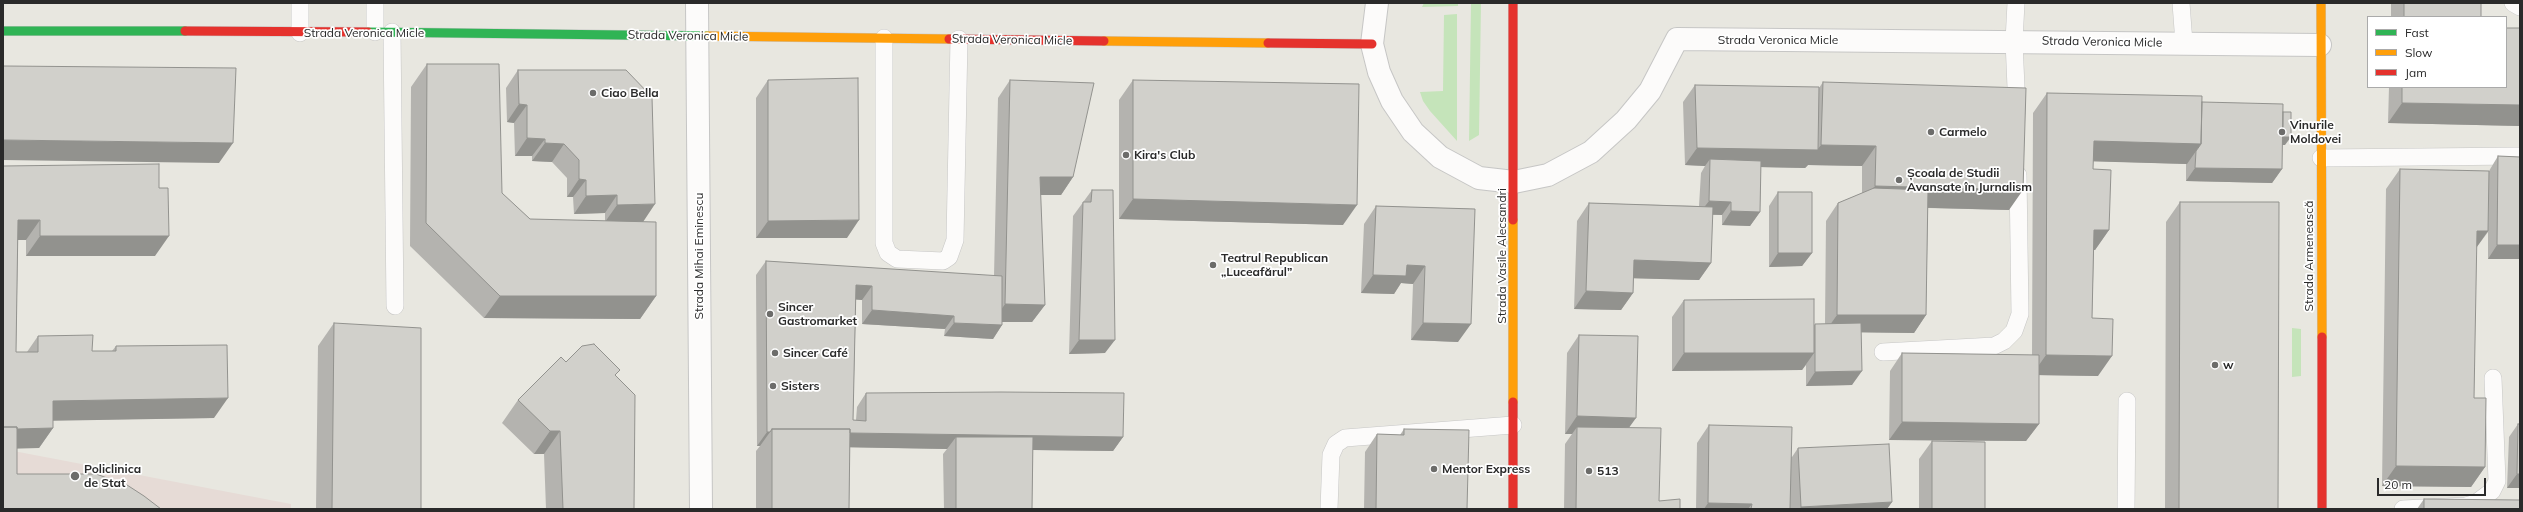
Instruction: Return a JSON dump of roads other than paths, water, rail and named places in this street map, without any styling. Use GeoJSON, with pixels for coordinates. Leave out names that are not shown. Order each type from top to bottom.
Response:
{"type":"FeatureCollection","features":[{"type":"Feature","properties":{"kind":"street","name":"Strada Mihai Eminescu"},"geometry":{"type":"LineString","coordinates":[[697,3],[701,509]]}},
{"type":"Feature","properties":{"kind":"street","name":"Strada Veronica Micle"},"geometry":{"type":"LineString","coordinates":[[1377,3],[1372,44],[1379,72],[1390,95],[1413,132],[1440,157],[1479,178],[1514,182],[1548,175],[1591,152],[1626,120],[1650,91],[1677,39],[2320,44]]}},
{"type":"Feature","properties":{"kind":"street","name":"Strada Vasile Alecsandri"},"geometry":{"type":"LineString","coordinates":[[1513,3],[1514,509]]}},
{"type":"Feature","properties":{"kind":"street","name":"Strada Armenească"},"geometry":{"type":"LineString","coordinates":[[2321,3],[2322,509]]}},
{"type":"Feature","properties":{"kind":"street","name":"Strada Veronica Micle"},"geometry":{"type":"LineString","coordinates":[[3,30],[300,33],[384,32],[1372,44]]}},
{"type":"Feature","properties":{"kind":"lane"},"geometry":{"type":"LineString","coordinates":[[300,3],[300,33]]}},
{"type":"Feature","properties":{"kind":"lane"},"geometry":{"type":"LineString","coordinates":[[375,3],[384,32],[395,306]]}},
{"type":"Feature","properties":{"kind":"lane"},"geometry":{"type":"LineString","coordinates":[[2016,3],[2014,41],[2017,127]]}},
{"type":"Feature","properties":{"kind":"lane"},"geometry":{"type":"LineString","coordinates":[[2181,3],[2184,43]]}},
{"type":"Feature","properties":{"kind":"lane"},"geometry":{"type":"LineString","coordinates":[[2513,3],[2520,7]]}},
{"type":"Feature","properties":{"kind":"lane"},"geometry":{"type":"LineString","coordinates":[[884,38],[884,242],[888,252],[897,259],[943,261],[952,254],[956,240],[959,39]]}},
{"type":"Feature","properties":{"kind":"lane"},"geometry":{"type":"LineString","coordinates":[[2321,158],[2520,156]]}},
{"type":"Feature","properties":{"kind":"lane"},"geometry":{"type":"LineString","coordinates":[[1883,352],[1994,346],[2004,341],[2014,331],[2020,314],[2017,158]]}},
{"type":"Feature","properties":{"kind":"lane"},"geometry":{"type":"LineString","coordinates":[[2403,509],[2466,506],[2476,503],[2492,491],[2497,482],[2493,378]]}},
{"type":"Feature","properties":{"kind":"lane"},"geometry":{"type":"LineString","coordinates":[[2126,509],[2127,401]]}},
{"type":"Feature","properties":{"kind":"lane"},"geometry":{"type":"LineString","coordinates":[[1329,509],[1331,455],[1336,444],[1346,438],[1514,425]]}},
{"type":"Feature","properties":{"kind":"place","name":"Ciao Bella"},"geometry":{"type":"Point","coordinates":[593,93]}},
{"type":"Feature","properties":{"kind":"place","name":"Carmelo"},"geometry":{"type":"Point","coordinates":[1931,132]}},
{"type":"Feature","properties":{"kind":"place","name":"Vinurile Moldovei"},"geometry":{"type":"Point","coordinates":[2282,132]}},
{"type":"Feature","properties":{"kind":"place","name":"Kira's Club"},"geometry":{"type":"Point","coordinates":[1126,155]}},
{"type":"Feature","properties":{"kind":"place","name":"Școala de Studii Avansate în Jurnalism"},"geometry":{"type":"Point","coordinates":[1899,180]}},
{"type":"Feature","properties":{"kind":"place","name":"Teatrul Republican „Luceafărul”"},"geometry":{"type":"Point","coordinates":[1213,265]}},
{"type":"Feature","properties":{"kind":"place","name":"Sincer Gastromarket"},"geometry":{"type":"Point","coordinates":[770,314]}},
{"type":"Feature","properties":{"kind":"place","name":"Sincer Café"},"geometry":{"type":"Point","coordinates":[775,353]}},
{"type":"Feature","properties":{"kind":"place","name":"w"},"geometry":{"type":"Point","coordinates":[2215,365]}},
{"type":"Feature","properties":{"kind":"place","name":"Sisters"},"geometry":{"type":"Point","coordinates":[773,386]}},
{"type":"Feature","properties":{"kind":"place","name":"Mentor Express"},"geometry":{"type":"Point","coordinates":[1434,469]}},
{"type":"Feature","properties":{"kind":"place","name":"513"},"geometry":{"type":"Point","coordinates":[1589,471]}},
{"type":"Feature","properties":{"kind":"place","name":"Policlinica de Stat"},"geometry":{"type":"Point","coordinates":[75,476]}}]}
